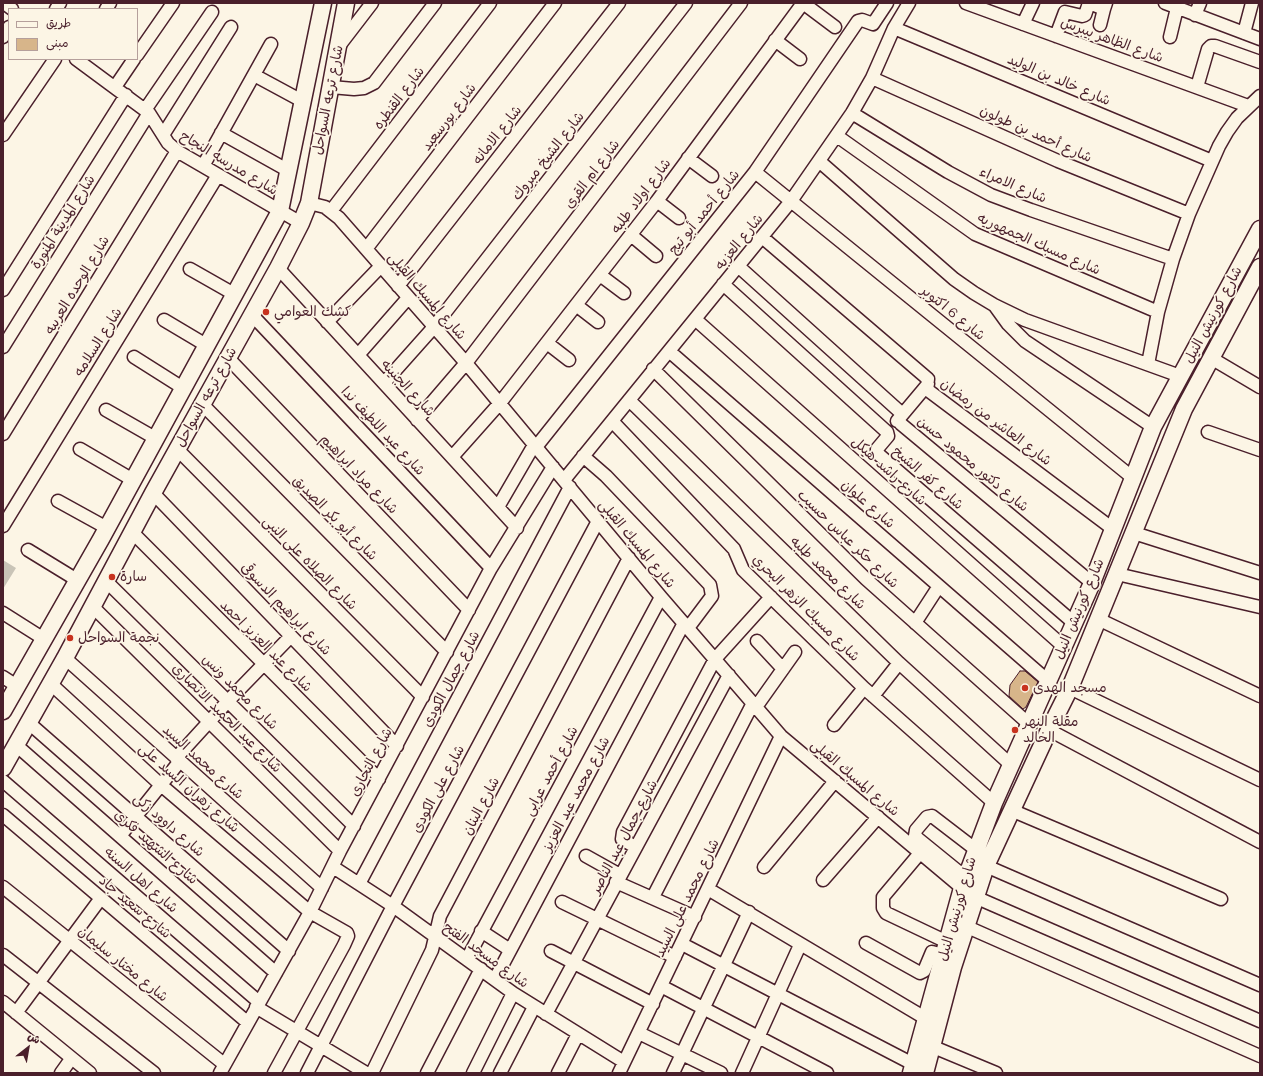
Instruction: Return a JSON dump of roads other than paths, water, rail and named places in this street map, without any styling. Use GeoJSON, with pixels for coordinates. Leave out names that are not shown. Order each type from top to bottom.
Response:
{"type":"FeatureCollection","features":[{"type":"Feature","properties":{"kind":"main road","name":"شارع ترعه السواحل"},"geometry":{"type":"LineString","coordinates":[[3,711],[104,534],[280,211],[304,102],[323,3]]}},
{"type":"Feature","properties":{"kind":"main road","name":"شارع ترعه السواحل"},"geometry":{"type":"LineString","coordinates":[[3,768],[51,684],[153,493],[278,268],[301,223],[309,203],[346,3]]}},
{"type":"Feature","properties":{"kind":"main road","name":"شارع كورنيش النيل"},"geometry":{"type":"LineString","coordinates":[[916,1070],[925,1018],[963,883],[975,849],[1010,764],[1092,583],[1153,427],[1260,229]]}},
{"type":"Feature","properties":{"kind":"main road","name":"شارع كورنيش النيل"},"geometry":{"type":"LineString","coordinates":[[916,1070],[931,1046],[965,926],[986,866],[1011,810],[1070,688],[1184,409],[1259,269]]}},
{"type":"Feature","properties":{"kind":"main road"},"geometry":{"type":"LineString","coordinates":[[164,423],[185,434]]}},
{"type":"Feature","properties":{"kind":"main road"},"geometry":{"type":"LineString","coordinates":[[104,534],[122,551]]}},
{"type":"Feature","properties":{"kind":"street"},"geometry":{"type":"LineString","coordinates":[[138,54],[173,3]]}},
{"type":"Feature","properties":{"kind":"street"},"geometry":{"type":"LineString","coordinates":[[338,47],[372,3]]}},
{"type":"Feature","properties":{"kind":"street"},"geometry":{"type":"LineString","coordinates":[[331,87],[354,89],[364,88],[374,83],[434,3]]}},
{"type":"Feature","properties":{"kind":"street","name":"شارع القنطره"},"geometry":{"type":"LineString","coordinates":[[331,211],[490,3]]}},
{"type":"Feature","properties":{"kind":"street","name":"شارع بورسعيد"},"geometry":{"type":"LineString","coordinates":[[366,249],[555,3]]}},
{"type":"Feature","properties":{"kind":"street","name":"شارع الامانه"},"geometry":{"type":"LineString","coordinates":[[398,286],[619,3]]}},
{"type":"Feature","properties":{"kind":"street","name":"شارع الشيخ مبروك"},"geometry":{"type":"LineString","coordinates":[[384,383],[433,328],[686,3]]}},
{"type":"Feature","properties":{"kind":"street","name":"شارع ام القرى"},"geometry":{"type":"LineString","coordinates":[[417,420],[466,363],[742,3]]}},
{"type":"Feature","properties":{"kind":"street"},"geometry":{"type":"LineString","coordinates":[[803,3],[835,27]]}},
{"type":"Feature","properties":{"kind":"street","name":"شارع اولاد طلبه"},"geometry":{"type":"LineString","coordinates":[[452,457],[500,404],[657,201],[803,3]]}},
{"type":"Feature","properties":{"kind":"street","name":"شارع أحمد أبو تيج"},"geometry":{"type":"LineString","coordinates":[[498,507],[535,446],[755,172],[858,21],[862,20],[873,24],[887,3]]}},
{"type":"Feature","properties":{"kind":"street","name":"شارع العزبه"},"geometry":{"type":"LineString","coordinates":[[567,483],[583,456],[791,201],[852,113],[872,78],[894,28],[909,3]]}},
{"type":"Feature","properties":{"kind":"street","name":"شارع الظاهر بيبرس"},"geometry":{"type":"LineString","coordinates":[[966,3],[1248,106]]}},
{"type":"Feature","properties":{"kind":"street"},"geometry":{"type":"LineString","coordinates":[[1023,24],[1033,3]]}},
{"type":"Feature","properties":{"kind":"street"},"geometry":{"type":"LineString","coordinates":[[1056,36],[1065,12],[1084,16],[1090,3],[1105,6],[1100,26]]}},
{"type":"Feature","properties":{"kind":"street"},"geometry":{"type":"LineString","coordinates":[[1165,3],[1260,39]]}},
{"type":"Feature","properties":{"kind":"street"},"geometry":{"type":"LineString","coordinates":[[1195,15],[1200,3]]}},
{"type":"Feature","properties":{"kind":"street"},"geometry":{"type":"LineString","coordinates":[[1244,33],[1252,3]]}},
{"type":"Feature","properties":{"kind":"street"},"geometry":{"type":"LineString","coordinates":[[1170,36],[1177,8]]}},
{"type":"Feature","properties":{"kind":"street","name":"شارع المدينة المنورة"},"geometry":{"type":"LineString","coordinates":[[3,346],[147,111],[212,12]]}},
{"type":"Feature","properties":{"kind":"street"},"geometry":{"type":"LineString","coordinates":[[163,135],[231,27]]}},
{"type":"Feature","properties":{"kind":"street","name":"شارع خالد بن الوليد"},"geometry":{"type":"LineString","coordinates":[[894,28],[1212,161]]}},
{"type":"Feature","properties":{"kind":"street"},"geometry":{"type":"LineString","coordinates":[[775,40],[800,59]]}},
{"type":"Feature","properties":{"kind":"street"},"geometry":{"type":"LineString","coordinates":[[203,166],[271,44]]}},
{"type":"Feature","properties":{"kind":"street"},"geometry":{"type":"LineString","coordinates":[[1197,87],[1208,49],[1211,46],[1215,46],[1260,62]]}},
{"type":"Feature","properties":{"kind":"street"},"geometry":{"type":"LineString","coordinates":[[3,136],[54,60]]}},
{"type":"Feature","properties":{"kind":"street","name":"شارع مدرسه النجاح"},"geometry":{"type":"LineString","coordinates":[[77,60],[147,111],[163,135],[177,150],[301,223]]}},
{"type":"Feature","properties":{"kind":"street"},"geometry":{"type":"LineString","coordinates":[[115,87],[133,60]]}},
{"type":"Feature","properties":{"kind":"street"},"geometry":{"type":"LineString","coordinates":[[254,75],[304,102]]}},
{"type":"Feature","properties":{"kind":"street","name":"شارع أحمد بن طولون"},"geometry":{"type":"LineString","coordinates":[[872,78],[1058,161],[1189,214]]}},
{"type":"Feature","properties":{"kind":"street"},"geometry":{"type":"LineString","coordinates":[[3,290],[6,277],[126,95]]}},
{"type":"Feature","properties":{"kind":"street"},"geometry":{"type":"LineString","coordinates":[[1148,364],[1158,312],[1173,258],[1189,214],[1212,161],[1227,132],[1248,106],[1260,96]]}},
{"type":"Feature","properties":{"kind":"street","name":"شارع الامراء"},"geometry":{"type":"LineString","coordinates":[[852,113],[948,172],[992,195],[1031,210],[1173,258]]}},
{"type":"Feature","properties":{"kind":"street"},"geometry":{"type":"LineString","coordinates":[[221,133],[289,171]]}},
{"type":"Feature","properties":{"kind":"street","name":"شارع مسبك الجمهوريه"},"geometry":{"type":"LineString","coordinates":[[836,136],[975,234],[1158,312]]}},
{"type":"Feature","properties":{"kind":"street","name":"شارع الوحده العربيه"},"geometry":{"type":"LineString","coordinates":[[3,434],[177,150]]}},
{"type":"Feature","properties":{"kind":"street"},"geometry":{"type":"LineString","coordinates":[[688,158],[712,176]]}},
{"type":"Feature","properties":{"kind":"street"},"geometry":{"type":"LineString","coordinates":[[819,161],[954,279],[994,305],[1025,320],[1180,376]]}},
{"type":"Feature","properties":{"kind":"street","name":"شارع 6 اكتوبر"},"geometry":{"type":"LineString","coordinates":[[755,172],[1133,478]]}},
{"type":"Feature","properties":{"kind":"street","name":"شارع السلامه"},"geometry":{"type":"LineString","coordinates":[[3,526],[218,175]]}},
{"type":"Feature","properties":{"kind":"street"},"geometry":{"type":"LineString","coordinates":[[657,201],[679,218]]}},
{"type":"Feature","properties":{"kind":"street","name":"شارع المسبك القبلى"},"geometry":{"type":"LineString","coordinates":[[309,203],[318,204],[331,211],[366,249],[433,328],[466,363],[661,597],[781,736],[920,853],[963,883]]}},
{"type":"Feature","properties":{"kind":"street"},"geometry":{"type":"LineString","coordinates":[[631,234],[656,256]]}},
{"type":"Feature","properties":{"kind":"street","name":"شارع العاشر من رمضان"},"geometry":{"type":"LineString","coordinates":[[762,237],[928,379],[929,391],[1113,529]]}},
{"type":"Feature","properties":{"kind":"street"},"geometry":{"type":"LineString","coordinates":[[327,322],[381,266]]}},
{"type":"Feature","properties":{"kind":"street","name":"شارع دكتور محمود حسن"},"geometry":{"type":"LineString","coordinates":[[738,266],[900,412],[901,424],[1092,583]]}},
{"type":"Feature","properties":{"kind":"street"},"geometry":{"type":"LineString","coordinates":[[190,268],[234,294]]}},
{"type":"Feature","properties":{"kind":"street","name":"شارع الجنينه"},"geometry":{"type":"LineString","coordinates":[[278,268],[517,528]]}},
{"type":"Feature","properties":{"kind":"street"},"geometry":{"type":"LineString","coordinates":[[600,274],[624,293]]}},
{"type":"Feature","properties":{"kind":"street","name":"شارع كفر الشيخ"},"geometry":{"type":"LineString","coordinates":[[723,284],[888,433],[888,436],[876,450],[877,452],[1074,623]]}},
{"type":"Feature","properties":{"kind":"street"},"geometry":{"type":"LineString","coordinates":[[358,355],[408,298]]}},
{"type":"Feature","properties":{"kind":"street"},"geometry":{"type":"LineString","coordinates":[[576,305],[598,322]]}},
{"type":"Feature","properties":{"kind":"street"},"geometry":{"type":"LineString","coordinates":[[994,305],[1008,324],[1025,340],[1153,427]]}},
{"type":"Feature","properties":{"kind":"street","name":"شارع عبد اللطيف ندا"},"geometry":{"type":"LineString","coordinates":[[252,315],[492,568]]}},
{"type":"Feature","properties":{"kind":"street","name":"شارع راشد هيكل"},"geometry":{"type":"LineString","coordinates":[[695,319],[1063,646]]}},
{"type":"Feature","properties":{"kind":"street"},"geometry":{"type":"LineString","coordinates":[[164,320],[206,345]]}},
{"type":"Feature","properties":{"kind":"street"},"geometry":{"type":"LineString","coordinates":[[547,343],[569,360]]}},
{"type":"Feature","properties":{"kind":"street","name":"شارع علوان"},"geometry":{"type":"LineString","coordinates":[[669,351],[1048,681]]}},
{"type":"Feature","properties":{"kind":"street"},"geometry":{"type":"LineString","coordinates":[[134,357],[183,388]]}},
{"type":"Feature","properties":{"kind":"street","name":"شارع مراد ابراهيم"},"geometry":{"type":"LineString","coordinates":[[228,358],[469,610]]}},
{"type":"Feature","properties":{"kind":"street"},"geometry":{"type":"LineString","coordinates":[[1212,358],[1260,387]]}},
{"type":"Feature","properties":{"kind":"street","name":"شارع حكر عباس حسيب"},"geometry":{"type":"LineString","coordinates":[[653,369],[866,579],[1028,724]]}},
{"type":"Feature","properties":{"kind":"street"},"geometry":{"type":"LineString","coordinates":[[888,433],[928,384]]}},
{"type":"Feature","properties":{"kind":"street","name":"شارع محمد طلبه"},"geometry":{"type":"LineString","coordinates":[[628,400],[899,663],[1010,764]]}},
{"type":"Feature","properties":{"kind":"street","name":"شارع أبو بكر الصديق"},"geometry":{"type":"LineString","coordinates":[[202,404],[447,652]]}},
{"type":"Feature","properties":{"kind":"street"},"geometry":{"type":"LineString","coordinates":[[106,410],[155,438]]}},
{"type":"Feature","properties":{"kind":"street","name":"شارع مسبك الزهر البحري"},"geometry":{"type":"LineString","coordinates":[[612,421],[734,549],[743,570],[868,692],[994,803]]}},
{"type":"Feature","properties":{"kind":"street"},"geometry":{"type":"LineString","coordinates":[[1208,432],[1260,450]]}},
{"type":"Feature","properties":{"kind":"street"},"geometry":{"type":"LineString","coordinates":[[80,449],[133,480]]}},
{"type":"Feature","properties":{"kind":"street","name":"شارع الصلاه على النبى"},"geometry":{"type":"LineString","coordinates":[[177,450],[423,697]]}},
{"type":"Feature","properties":{"kind":"street","name":"شارع محمد عبد العزيز"},"geometry":{"type":"LineString","coordinates":[[495,979],[686,626],[712,596],[710,586],[606,476],[583,456]]}},
{"type":"Feature","properties":{"kind":"street","name":"شارع التجارى"},"geometry":{"type":"LineString","coordinates":[[222,1069],[247,1022],[289,951],[333,868],[340,851],[492,568],[554,467]]}},
{"type":"Feature","properties":{"kind":"street","name":"شارع جمال الكودى"},"geometry":{"type":"LineString","coordinates":[[359,884],[567,483]]}},
{"type":"Feature","properties":{"kind":"street","name":"شارع ابراهيم الدسوقى"},"geometry":{"type":"LineString","coordinates":[[153,493],[397,746]]}},
{"type":"Feature","properties":{"kind":"street"},"geometry":{"type":"LineString","coordinates":[[58,501],[104,534]]}},
{"type":"Feature","properties":{"kind":"street","name":"شارع على الكودى"},"geometry":{"type":"LineString","coordinates":[[307,1073],[393,906],[598,521]]}},
{"type":"Feature","properties":{"kind":"street","name":"شارع عبد العزيز احمد"},"geometry":{"type":"LineString","coordinates":[[132,532],[379,779]]}},
{"type":"Feature","properties":{"kind":"street"},"geometry":{"type":"LineString","coordinates":[[1134,533],[1260,573]]}},
{"type":"Feature","properties":{"kind":"street"},"geometry":{"type":"LineString","coordinates":[[28,550],[77,580]]}},
{"type":"Feature","properties":{"kind":"street","name":"شارع البنان"},"geometry":{"type":"LineString","coordinates":[[372,1073],[432,950],[440,916],[629,558]]}},
{"type":"Feature","properties":{"kind":"street"},"geometry":{"type":"LineString","coordinates":[[1117,574],[1260,607]]}},
{"type":"Feature","properties":{"kind":"street","name":"شارع محمد ونس"},"geometry":{"type":"LineString","coordinates":[[106,580],[354,826]]}},
{"type":"Feature","properties":{"kind":"street"},"geometry":{"type":"LineString","coordinates":[[915,623],[940,586]]}},
{"type":"Feature","properties":{"kind":"street","name":"شارع أحمد عرابى"},"geometry":{"type":"LineString","coordinates":[[467,959],[661,597]]}},
{"type":"Feature","properties":{"kind":"street"},"geometry":{"type":"LineString","coordinates":[[635,847],[622,839],[623,832],[715,659],[771,597]]}},
{"type":"Feature","properties":{"kind":"street","name":"شارع عبد الحميد الانصارى"},"geometry":{"type":"LineString","coordinates":[[92,606],[340,851]]}},
{"type":"Feature","properties":{"kind":"street"},"geometry":{"type":"LineString","coordinates":[[3,613],[44,638]]}},
{"type":"Feature","properties":{"kind":"street"},"geometry":{"type":"LineString","coordinates":[[1098,619],[1260,696]]}},
{"type":"Feature","properties":{"kind":"street"},"geometry":{"type":"LineString","coordinates":[[120,836],[161,785],[178,759],[209,721],[291,636]]}},
{"type":"Feature","properties":{"kind":"street"},"geometry":{"type":"LineString","coordinates":[[757,641],[783,669]]}},
{"type":"Feature","properties":{"kind":"street"},"geometry":{"type":"LineString","coordinates":[[653,897],[755,705],[795,652]]}},
{"type":"Feature","properties":{"kind":"street","name":"شارع محمد السيد"},"geometry":{"type":"LineString","coordinates":[[65,658],[322,888]]}},
{"type":"Feature","properties":{"kind":"street"},"geometry":{"type":"LineString","coordinates":[[834,726],[899,663]]}},
{"type":"Feature","properties":{"kind":"street","name":"شارع جمال عبد الناصر"},"geometry":{"type":"LineString","coordinates":[[546,1014],[729,675]]}},
{"type":"Feature","properties":{"kind":"street"},"geometry":{"type":"LineString","coordinates":[[3,677],[17,686]]}},
{"type":"Feature","properties":{"kind":"street","name":"شارع زهران السيد على"},"geometry":{"type":"LineString","coordinates":[[51,684],[161,785],[310,912],[344,930],[348,936],[296,1032]]}},
{"type":"Feature","properties":{"kind":"street"},"geometry":{"type":"LineString","coordinates":[[1070,688],[1260,780]]}},
{"type":"Feature","properties":{"kind":"street","name":"شارع داوود زكى"},"geometry":{"type":"LineString","coordinates":[[29,723],[289,951]]}},
{"type":"Feature","properties":{"kind":"street"},"geometry":{"type":"LineString","coordinates":[[1049,730],[1260,842]]}},
{"type":"Feature","properties":{"kind":"street","name":"شارع محمد على السيد"},"geometry":{"type":"LineString","coordinates":[[619,1073],[781,736]]}},
{"type":"Feature","properties":{"kind":"street","name":"شارع الشهيد فكرى"},"geometry":{"type":"LineString","coordinates":[[16,745],[276,973]]}},
{"type":"Feature","properties":{"kind":"street","name":"شارع اهل السنه"},"geometry":{"type":"LineString","coordinates":[[3,781],[257,1005],[296,1032],[366,1073]]}},
{"type":"Feature","properties":{"kind":"street"},"geometry":{"type":"LineString","coordinates":[[764,866],[835,781]]}},
{"type":"Feature","properties":{"kind":"street"},"geometry":{"type":"LineString","coordinates":[[1011,810],[1221,899]]}},
{"type":"Feature","properties":{"kind":"street","name":"شارع سعيد جاد"},"geometry":{"type":"LineString","coordinates":[[3,815],[247,1022]]}},
{"type":"Feature","properties":{"kind":"street"},"geometry":{"type":"LineString","coordinates":[[963,883],[915,836],[916,830],[927,817],[932,816],[975,849]]}},
{"type":"Feature","properties":{"kind":"street"},"geometry":{"type":"LineString","coordinates":[[823,880],[878,817]]}},
{"type":"Feature","properties":{"kind":"street"},"geometry":{"type":"LineString","coordinates":[[920,853],[883,897],[883,908],[886,913],[945,949]]}},
{"type":"Feature","properties":{"kind":"street"},"geometry":{"type":"LineString","coordinates":[[586,856],[618,879],[695,917]]}},
{"type":"Feature","properties":{"kind":"street"},"geometry":{"type":"LineString","coordinates":[[986,866],[1260,985]]}},
{"type":"Feature","properties":{"kind":"street","name":"شارع مسجد الفتح"},"geometry":{"type":"LineString","coordinates":[[333,868],[393,906],[513,993],[624,1062]]}},
{"type":"Feature","properties":{"kind":"street","name":"شارع مختار سليمان"},"geometry":{"type":"LineString","coordinates":[[3,887],[69,940],[222,1069]]}},
{"type":"Feature","properties":{"kind":"street"},"geometry":{"type":"LineString","coordinates":[[708,889],[925,1018]]}},
{"type":"Feature","properties":{"kind":"street"},"geometry":{"type":"LineString","coordinates":[[975,897],[1260,1021]]}},
{"type":"Feature","properties":{"kind":"street"},"geometry":{"type":"LineString","coordinates":[[16,1013],[101,898]]}},
{"type":"Feature","properties":{"kind":"street"},"geometry":{"type":"LineString","coordinates":[[562,902],[675,957]]}},
{"type":"Feature","properties":{"kind":"street"},"geometry":{"type":"LineString","coordinates":[[673,1073],[749,912]]}},
{"type":"Feature","properties":{"kind":"street"},"geometry":{"type":"LineString","coordinates":[[965,926],[1260,1056]]}},
{"type":"Feature","properties":{"kind":"street"},"geometry":{"type":"LineString","coordinates":[[481,931],[510,950]]}},
{"type":"Feature","properties":{"kind":"street"},"geometry":{"type":"LineString","coordinates":[[866,942],[920,973],[924,970],[932,952],[945,949]]}},
{"type":"Feature","properties":{"kind":"street"},"geometry":{"type":"LineString","coordinates":[[682,944],[779,993],[916,1070]]}},
{"type":"Feature","properties":{"kind":"street"},"geometry":{"type":"LineString","coordinates":[[742,1073],[800,945]]}},
{"type":"Feature","properties":{"kind":"street"},"geometry":{"type":"LineString","coordinates":[[551,951],[653,1004]]}},
{"type":"Feature","properties":{"kind":"street"},"geometry":{"type":"LineString","coordinates":[[3,955],[154,1073]]}},
{"type":"Feature","properties":{"kind":"street"},"geometry":{"type":"LineString","coordinates":[[428,1073],[481,969]]}},
{"type":"Feature","properties":{"kind":"street"},"geometry":{"type":"LineString","coordinates":[[661,986],[827,1073]]}},
{"type":"Feature","properties":{"kind":"street"},"geometry":{"type":"LineString","coordinates":[[472,1073],[513,993]]}},
{"type":"Feature","properties":{"kind":"street"},"geometry":{"type":"LineString","coordinates":[[3,1002],[90,1073]]}},
{"type":"Feature","properties":{"kind":"street"},"geometry":{"type":"LineString","coordinates":[[500,1073],[534,1007]]}},
{"type":"Feature","properties":{"kind":"street"},"geometry":{"type":"LineString","coordinates":[[274,1073],[296,1032]]}},
{"type":"Feature","properties":{"kind":"street"},"geometry":{"type":"LineString","coordinates":[[639,1033],[720,1073]]}},
{"type":"Feature","properties":{"kind":"street"},"geometry":{"type":"LineString","coordinates":[[558,1073],[578,1034]]}},
{"type":"Feature","properties":{"kind":"street"},"geometry":{"type":"LineString","coordinates":[[931,1046],[996,1073]]}},
{"type":"Feature","properties":{"kind":"street"},"geometry":{"type":"LineString","coordinates":[[61,1073],[71,1059]]}},
{"type":"Feature","properties":{"kind":"place","name":"كشك العوامي"},"geometry":{"type":"Point","coordinates":[266,312]}},
{"type":"Feature","properties":{"kind":"place","name":"سارة"},"geometry":{"type":"Point","coordinates":[112,577]}},
{"type":"Feature","properties":{"kind":"place","name":"نجمة السواحل"},"geometry":{"type":"Point","coordinates":[70,638]}},
{"type":"Feature","properties":{"kind":"place","name":"مسجد الهدى"},"geometry":{"type":"Point","coordinates":[1025,688]}},
{"type":"Feature","properties":{"kind":"place","name":"مقلة النهر الخالد"},"geometry":{"type":"Point","coordinates":[1015,730]}}]}
